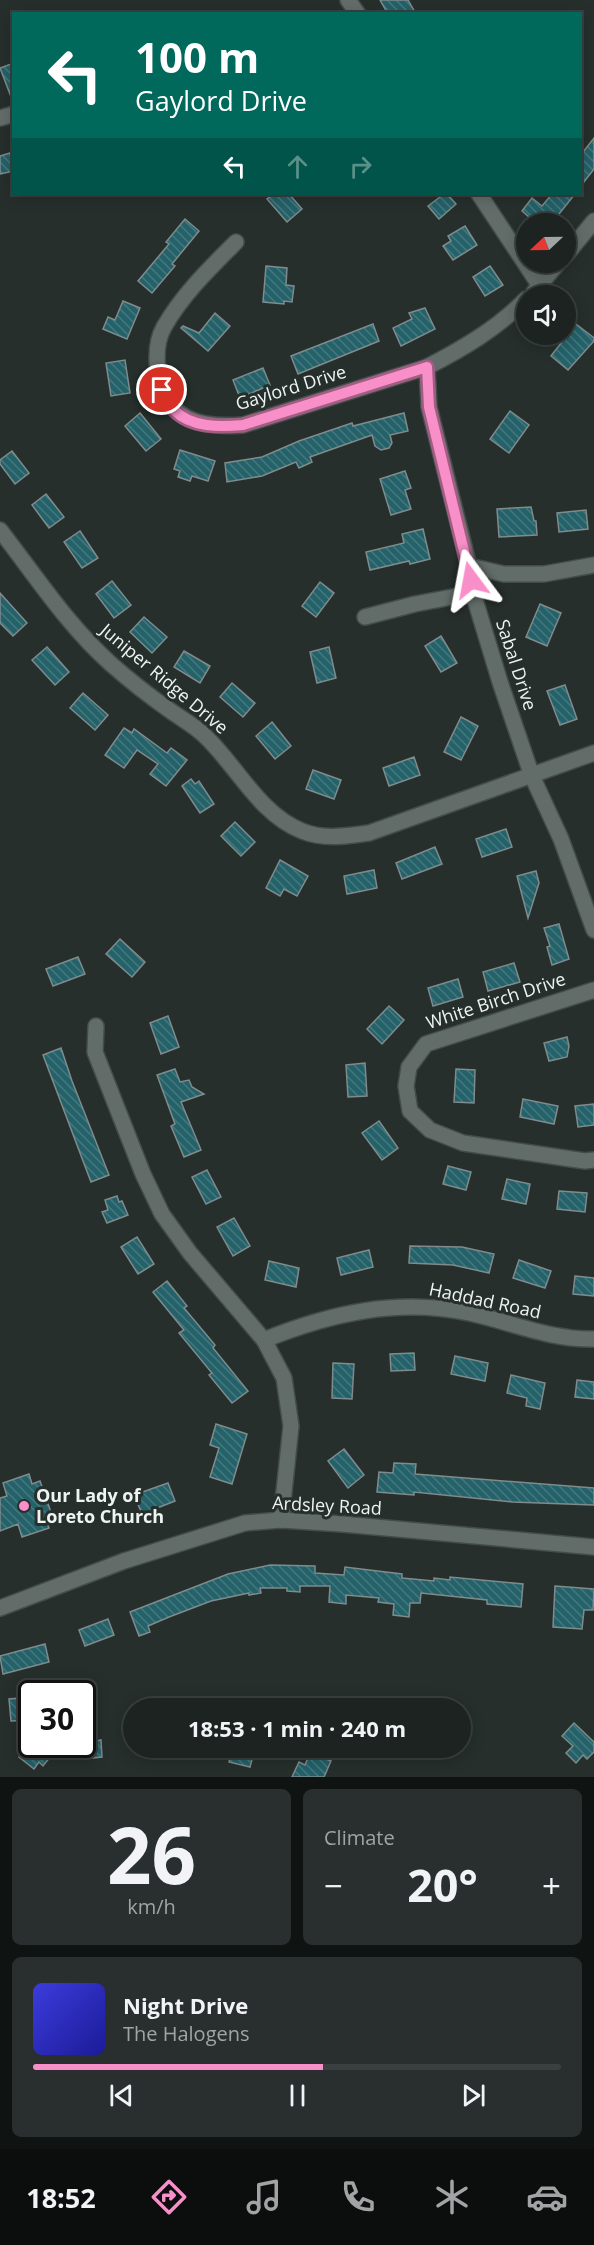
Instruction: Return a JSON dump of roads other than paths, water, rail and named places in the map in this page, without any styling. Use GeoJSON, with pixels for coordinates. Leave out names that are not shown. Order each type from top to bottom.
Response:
{"type":"FeatureCollection","features":[{"type":"Feature","properties":{"kind":"street"},"geometry":{"type":"LineString","coordinates":[[480,195],[532,285]]}},
{"type":"Feature","properties":{"kind":"street"},"geometry":{"type":"LineString","coordinates":[[576,243],[594,221]]}},
{"type":"Feature","properties":{"kind":"street","name":"Gaylord Drive"},"geometry":{"type":"LineString","coordinates":[[236,242],[197,283],[164,327],[156,347],[162,390],[176,412],[195,422],[216,427],[243,425],[427,367],[454,353],[516,310]]}},
{"type":"Feature","properties":{"kind":"street"},"geometry":{"type":"LineString","coordinates":[[540,285],[550,273]]}},
{"type":"Feature","properties":{"kind":"street","name":"Sabal Drive"},"geometry":{"type":"LineString","coordinates":[[427,367],[429,407],[469,566],[473,593],[532,776],[561,839],[594,930]]}},
{"type":"Feature","properties":{"kind":"street","name":"Juniper Ridge Drive"},"geometry":{"type":"LineString","coordinates":[[0,530],[85,639],[151,697],[204,734],[268,808],[284,821],[303,831],[331,838],[369,833],[594,753]]}},
{"type":"Feature","properties":{"kind":"street"},"geometry":{"type":"LineString","coordinates":[[469,566],[504,574],[534,574],[594,565]]}},
{"type":"Feature","properties":{"kind":"street"},"geometry":{"type":"LineString","coordinates":[[365,617],[414,604],[473,593]]}},
{"type":"Feature","properties":{"kind":"street","name":"White Birch Drive"},"geometry":{"type":"LineString","coordinates":[[594,990],[426,1044],[409,1066],[405,1086],[410,1111],[429,1130],[463,1143],[575,1160],[594,1160]]}},
{"type":"Feature","properties":{"kind":"street"},"geometry":{"type":"LineString","coordinates":[[96,1026],[96,1052],[143,1174],[162,1214],[190,1253],[264,1340],[284,1378],[291,1426],[281,1520]]}},
{"type":"Feature","properties":{"kind":"street","name":"Haddad Road"},"geometry":{"type":"LineString","coordinates":[[264,1340],[302,1325],[353,1312],[416,1306],[469,1313],[535,1332],[594,1339]]}},
{"type":"Feature","properties":{"kind":"street","name":"Ardsley Road"},"geometry":{"type":"LineString","coordinates":[[0,1608],[86,1574],[245,1523],[281,1520],[594,1547]]}},
{"type":"Feature","properties":{"kind":"place","name":"Our Lady of Loreto Church"},"geometry":{"type":"Point","coordinates":[24,1506]}}]}
